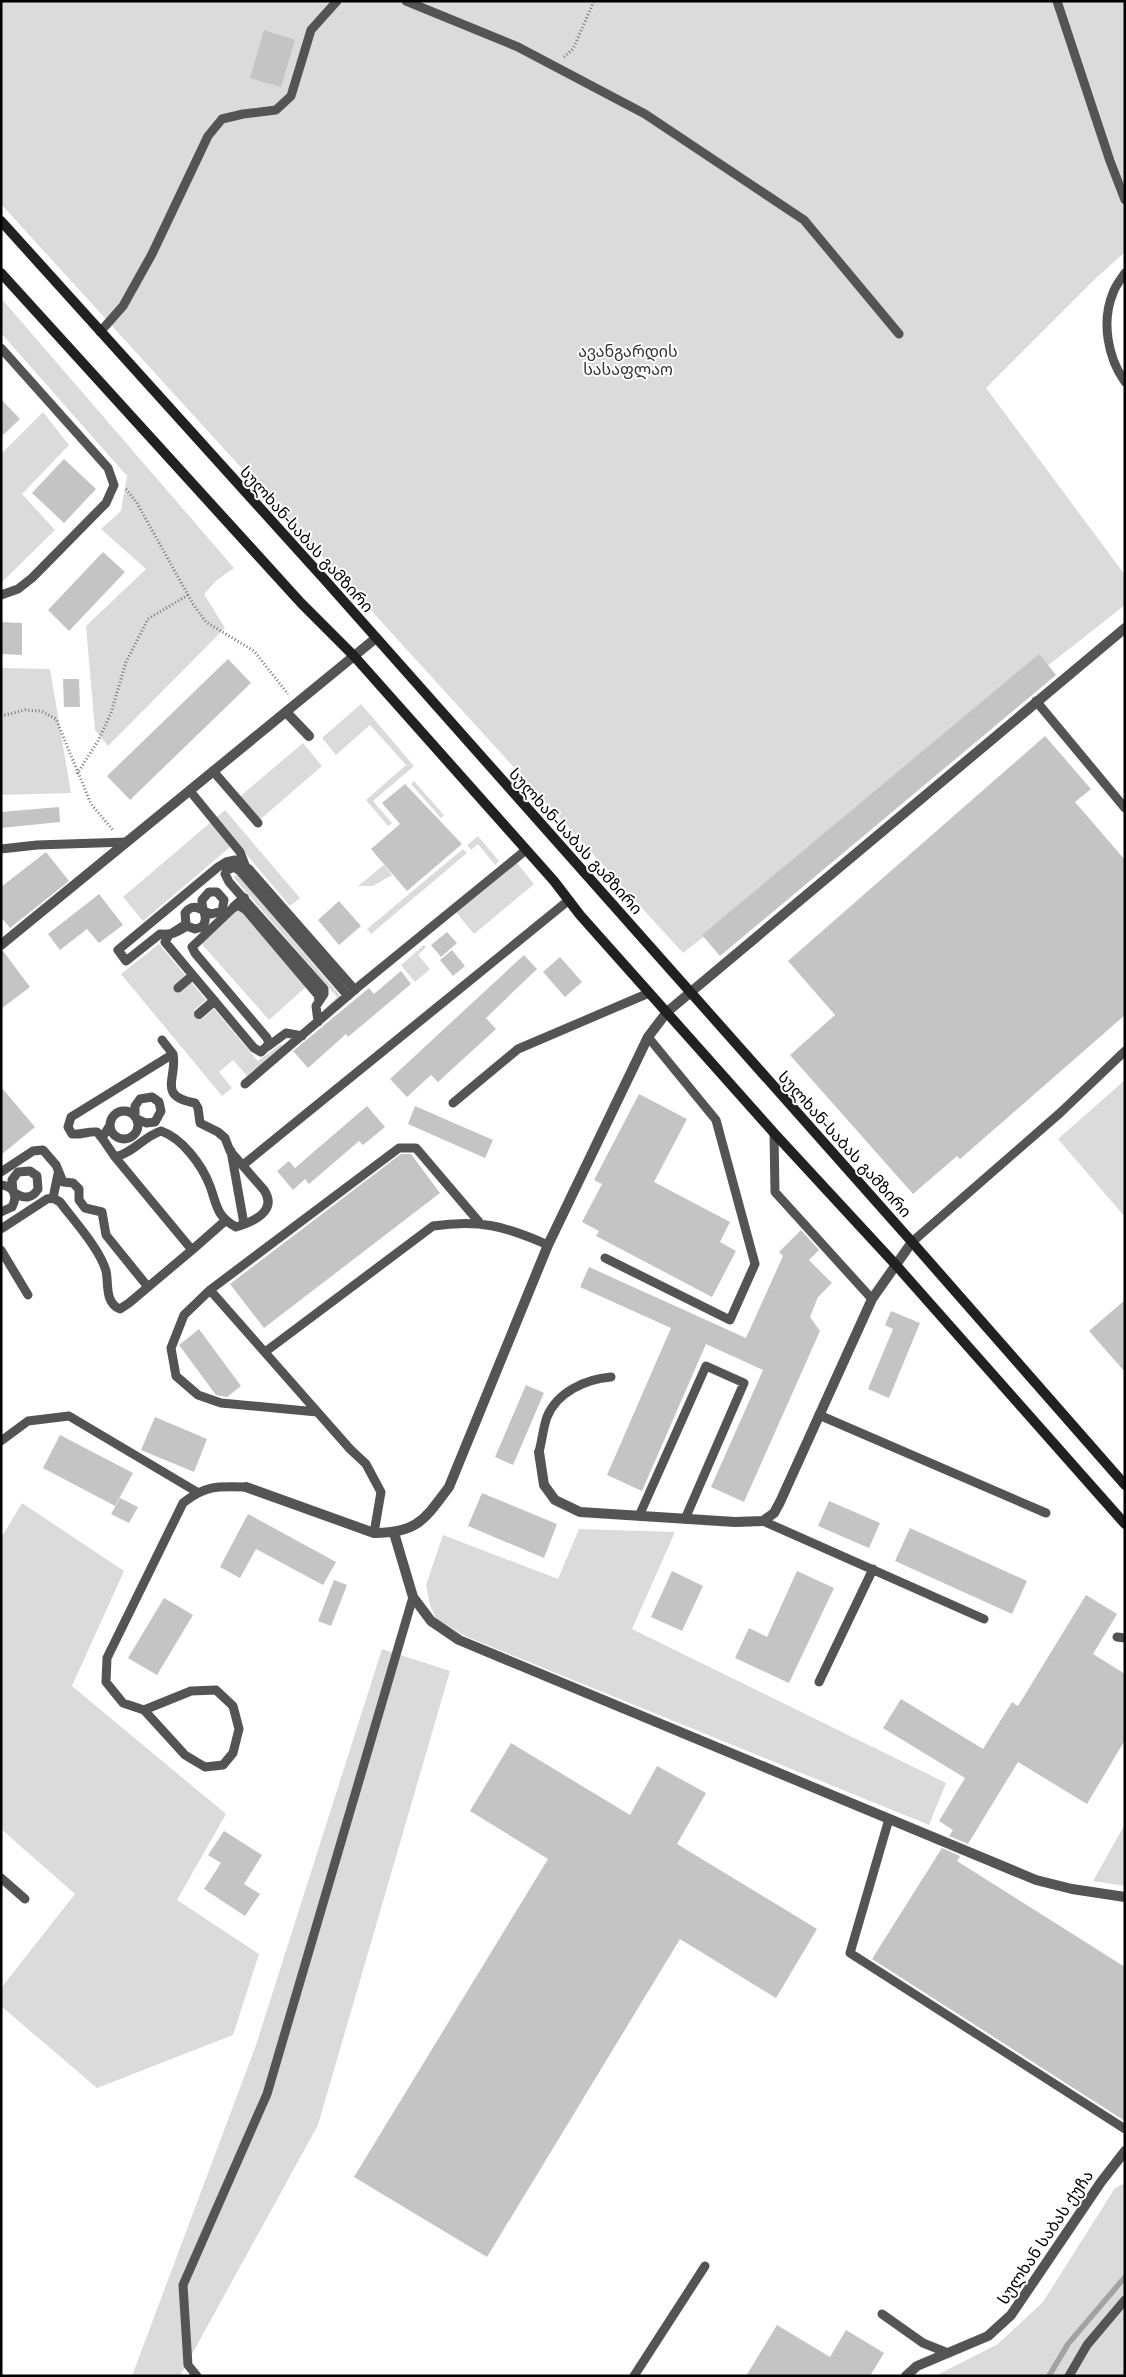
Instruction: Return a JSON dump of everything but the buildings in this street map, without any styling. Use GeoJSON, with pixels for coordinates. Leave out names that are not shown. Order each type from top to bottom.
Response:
{"type":"FeatureCollection","features":[{"type":"Feature","properties":{"kind":"main road","name":"სულხან-საბას გამზირი"},"geometry":{"type":"LineString","coordinates":[[1,221],[376,638],[1125,1485]]}},
{"type":"Feature","properties":{"kind":"main road"},"geometry":{"type":"LineString","coordinates":[[1,273],[295,595],[354,656],[774,1134],[895,1264],[1125,1524]]}},
{"type":"Feature","properties":{"kind":"street"},"geometry":{"type":"LineString","coordinates":[[246,1487],[374,1533],[394,1533],[424,1520],[449,1487],[548,1245],[648,1037],[667,1012],[1125,628]]}},
{"type":"Feature","properties":{"kind":"street"},"geometry":{"type":"LineString","coordinates":[[1,945],[376,638]]}},
{"type":"Feature","properties":{"kind":"street"},"geometry":{"type":"LineString","coordinates":[[286,712],[309,736]]}},
{"type":"Feature","properties":{"kind":"street"},"geometry":{"type":"LineString","coordinates":[[234,907],[244,898]]}},
{"type":"Feature","properties":{"kind":"street"},"geometry":{"type":"LineString","coordinates":[[199,1014],[214,1001]]}},
{"type":"Feature","properties":{"kind":"street"},"geometry":{"type":"LineString","coordinates":[[539,1452],[544,1485],[555,1500],[568,1508],[580,1512],[685,1519],[763,1521],[774,1513],[780,1502],[872,1299],[912,1242]]}},
{"type":"Feature","properties":{"kind":"street"},"geometry":{"type":"LineString","coordinates":[[394,1533],[413,1597],[431,1621],[459,1640],[1036,1880],[1072,1889],[1125,1897]]}},
{"type":"Feature","properties":{"kind":"street","name":"სულხან საბას ქუჩა"},"geometry":{"type":"LineString","coordinates":[[906,2376],[917,2366],[988,2336],[1011,2315],[1101,2182],[1125,2151]]}},
{"type":"Feature","properties":{"kind":"lane"},"geometry":{"type":"LineString","coordinates":[[100,332],[122,306],[152,254],[208,136],[222,119],[276,110],[291,96],[311,30],[337,1]]}},
{"type":"Feature","properties":{"kind":"lane"},"geometry":{"type":"LineString","coordinates":[[406,1],[518,47],[645,114],[804,220],[899,334]]}},
{"type":"Feature","properties":{"kind":"lane"},"geometry":{"type":"LineString","coordinates":[[1057,1],[1110,161],[1125,200]]}},
{"type":"Feature","properties":{"kind":"lane"},"geometry":{"type":"LineString","coordinates":[[1125,273],[1112,293],[1107,320],[1109,346],[1117,370],[1125,382]]}},
{"type":"Feature","properties":{"kind":"lane"},"geometry":{"type":"LineString","coordinates":[[1,348],[108,468],[114,485],[106,503],[32,578],[18,588],[1,595]]}},
{"type":"Feature","properties":{"kind":"lane"},"geometry":{"type":"LineString","coordinates":[[1036,701],[1125,808]]}},
{"type":"Feature","properties":{"kind":"lane"},"geometry":{"type":"LineString","coordinates":[[213,771],[258,824]]}},
{"type":"Feature","properties":{"kind":"lane"},"geometry":{"type":"LineString","coordinates":[[190,791],[240,852],[245,865],[303,937],[352,993]]}},
{"type":"Feature","properties":{"kind":"lane"},"geometry":{"type":"LineString","coordinates":[[1,849],[36,845],[127,842]]}},
{"type":"Feature","properties":{"kind":"lane"},"geometry":{"type":"LineString","coordinates":[[245,1084],[526,850]]}},
{"type":"Feature","properties":{"kind":"lane"},"geometry":{"type":"LineString","coordinates":[[167,936],[186,924],[184,917],[187,910],[194,907],[204,912],[206,918],[202,927],[195,929],[187,926],[174,934],[167,936],[158,935],[126,961],[118,950],[218,867],[226,862],[235,860],[245,865]]}},
{"type":"Feature","properties":{"kind":"lane"},"geometry":{"type":"LineString","coordinates":[[303,937],[237,868],[227,870],[227,878],[322,986],[324,992],[315,1012],[318,1022]]}},
{"type":"Feature","properties":{"kind":"lane"},"geometry":{"type":"LineString","coordinates":[[242,1165],[569,900]]}},
{"type":"Feature","properties":{"kind":"lane"},"geometry":{"type":"LineString","coordinates":[[267,1048],[269,1044],[267,1038],[193,950],[194,944],[234,907],[242,907],[252,917],[318,994],[319,1001]]}},
{"type":"Feature","properties":{"kind":"lane"},"geometry":{"type":"LineString","coordinates":[[167,936],[167,945],[254,1048],[261,1052],[286,1033],[302,1036]]}},
{"type":"Feature","properties":{"kind":"lane"},"geometry":{"type":"LineString","coordinates":[[178,988],[192,976]]}},
{"type":"Feature","properties":{"kind":"lane"},"geometry":{"type":"LineString","coordinates":[[453,1103],[518,1049],[649,993]]}},
{"type":"Feature","properties":{"kind":"lane"},"geometry":{"type":"LineString","coordinates":[[604,1258],[730,1320],[755,1264],[716,1120],[648,1037]]}},
{"type":"Feature","properties":{"kind":"lane"},"geometry":{"type":"LineString","coordinates":[[162,1040],[173,1054],[170,1085],[174,1094],[184,1101],[195,1104],[198,1108],[200,1123],[218,1132],[225,1138],[230,1151],[244,1224]]}},
{"type":"Feature","properties":{"kind":"lane"},"geometry":{"type":"LineString","coordinates":[[912,1242],[1060,1114],[1125,1051]]}},
{"type":"Feature","properties":{"kind":"lane"},"geometry":{"type":"LineString","coordinates":[[173,1054],[72,1117],[68,1127],[72,1134],[82,1135],[90,1131],[97,1132],[115,1157],[192,1250]]}},
{"type":"Feature","properties":{"kind":"lane"},"geometry":{"type":"LineString","coordinates":[[102,1138],[113,1116],[120,1111],[128,1112],[136,1118],[136,1130],[126,1138],[117,1137],[111,1130],[110,1125]]}},
{"type":"Feature","properties":{"kind":"lane"},"geometry":{"type":"LineString","coordinates":[[115,1157],[126,1154],[152,1134],[161,1131],[176,1138],[201,1169],[209,1185],[215,1207],[225,1221],[236,1227],[259,1217],[268,1204],[269,1197],[230,1151]]}},
{"type":"Feature","properties":{"kind":"lane"},"geometry":{"type":"LineString","coordinates":[[774,1134],[775,1192],[872,1299]]}},
{"type":"Feature","properties":{"kind":"lane"},"geometry":{"type":"LineString","coordinates":[[318,1412],[220,1403],[198,1396],[176,1376],[171,1348],[184,1315],[210,1290],[399,1148],[416,1148],[479,1222]]}},
{"type":"Feature","properties":{"kind":"lane"},"geometry":{"type":"LineString","coordinates":[[1,1172],[33,1151],[43,1150],[56,1165],[58,1174],[63,1182],[73,1183],[80,1189],[79,1200],[85,1208],[102,1212],[106,1235],[148,1287]]}},
{"type":"Feature","properties":{"kind":"lane"},"geometry":{"type":"LineString","coordinates":[[53,1198],[58,1174]]}},
{"type":"Feature","properties":{"kind":"lane"},"geometry":{"type":"LineString","coordinates":[[1,1185],[14,1192],[12,1207],[1,1212]]}},
{"type":"Feature","properties":{"kind":"lane"},"geometry":{"type":"LineString","coordinates":[[1,1229],[47,1199],[53,1198],[60,1202],[99,1255],[106,1270],[108,1295],[115,1307],[120,1309],[130,1303],[225,1221]]}},
{"type":"Feature","properties":{"kind":"lane"},"geometry":{"type":"LineString","coordinates":[[264,1352],[433,1226],[458,1222],[479,1222],[520,1232],[548,1245]]}},
{"type":"Feature","properties":{"kind":"lane"},"geometry":{"type":"LineString","coordinates":[[1,1250],[28,1295]]}},
{"type":"Feature","properties":{"kind":"lane"},"geometry":{"type":"LineString","coordinates":[[210,1290],[350,1450],[366,1464],[381,1492],[374,1533]]}},
{"type":"Feature","properties":{"kind":"lane"},"geometry":{"type":"LineString","coordinates":[[639,1516],[706,1366],[744,1383],[685,1519]]}},
{"type":"Feature","properties":{"kind":"lane"},"geometry":{"type":"LineString","coordinates":[[539,1452],[548,1416],[564,1394],[592,1379],[611,1377]]}},
{"type":"Feature","properties":{"kind":"lane"},"geometry":{"type":"LineString","coordinates":[[819,1415],[1046,1513]]}},
{"type":"Feature","properties":{"kind":"lane"},"geometry":{"type":"LineString","coordinates":[[1,1441],[28,1421],[68,1416],[197,1492]]}},
{"type":"Feature","properties":{"kind":"lane"},"geometry":{"type":"LineString","coordinates":[[144,1710],[191,1691],[216,1690],[234,1706],[239,1729],[233,1753],[223,1765],[206,1767],[185,1755],[144,1710],[123,1703],[106,1682],[107,1658],[183,1503],[197,1492],[217,1486],[246,1487]]}},
{"type":"Feature","properties":{"kind":"lane"},"geometry":{"type":"LineString","coordinates":[[763,1521],[984,1619]]}},
{"type":"Feature","properties":{"kind":"lane"},"geometry":{"type":"LineString","coordinates":[[819,1682],[873,1569]]}},
{"type":"Feature","properties":{"kind":"lane"},"geometry":{"type":"LineString","coordinates":[[197,2376],[188,2365],[183,2286],[267,2094],[413,1597]]}},
{"type":"Feature","properties":{"kind":"lane"},"geometry":{"type":"LineString","coordinates":[[889,1819],[850,1953],[1125,2129]]}},
{"type":"Feature","properties":{"kind":"lane"},"geometry":{"type":"LineString","coordinates":[[1,1878],[25,1899]]}},
{"type":"Feature","properties":{"kind":"lane"},"geometry":{"type":"LineString","coordinates":[[634,2376],[705,2266]]}},
{"type":"Feature","properties":{"kind":"lane"},"geometry":{"type":"LineString","coordinates":[[1069,2376],[1087,2345],[1125,2300]]}},
{"type":"Feature","properties":{"kind":"lane"},"geometry":{"type":"LineString","coordinates":[[882,2314],[923,2344],[948,2353]]}},
{"type":"Feature","properties":{"kind":"path"},"geometry":{"type":"LineString","coordinates":[[553,66],[573,49],[594,1]]}},
{"type":"Feature","properties":{"kind":"path"},"geometry":{"type":"LineString","coordinates":[[114,485],[125,488],[137,503],[188,595],[206,622],[254,651],[295,704]]}},
{"type":"Feature","properties":{"kind":"path"},"geometry":{"type":"LineString","coordinates":[[77,774],[98,741],[111,713],[126,662],[148,619],[188,595]]}},
{"type":"Feature","properties":{"kind":"path"},"geometry":{"type":"LineString","coordinates":[[1,716],[25,710],[41,711],[56,719],[77,774],[92,804],[107,825],[127,842]]}},
{"type":"Feature","properties":{"kind":"green space","name":"ავანგარდის სასაფლაო"},"geometry":{"type":"Polygon","coordinates":[[[1,1],[1125,1],[1125,252],[1096,278],[986,388],[1125,575],[1125,605],[683,953],[1,204],[1,1]]]}},
{"type":"Feature","properties":{"kind":"green space"},"geometry":{"type":"Polygon","coordinates":[[[1,298],[234,568],[217,580],[204,594],[225,628],[108,746],[95,730],[86,626],[146,569],[101,529],[121,511],[127,476],[1,333],[1,298]]]}},
{"type":"Feature","properties":{"kind":"green space"},"geometry":{"type":"Polygon","coordinates":[[[43,412],[69,445],[22,494],[55,530],[1,583],[1,454],[43,412]]]}},
{"type":"Feature","properties":{"kind":"green space"},"geometry":{"type":"Polygon","coordinates":[[[1,668],[50,669],[71,793],[1,795],[1,668]]]}},
{"type":"Feature","properties":{"kind":"green space"},"geometry":{"type":"Polygon","coordinates":[[[361,704],[414,766],[373,801],[392,823],[388,826],[366,800],[406,765],[370,725],[336,755],[322,738],[361,704]]]}},
{"type":"Feature","properties":{"kind":"green space"},"geometry":{"type":"Polygon","coordinates":[[[303,743],[322,766],[256,823],[237,799],[303,743]]]}},
{"type":"Feature","properties":{"kind":"green space"},"geometry":{"type":"Polygon","coordinates":[[[414,781],[444,815],[441,818],[411,784],[414,781]]]}},
{"type":"Feature","properties":{"kind":"green space"},"geometry":{"type":"Polygon","coordinates":[[[225,810],[300,898],[290,906],[236,842],[143,921],[123,897],[225,810]]]}},
{"type":"Feature","properties":{"kind":"green space"},"geometry":{"type":"Polygon","coordinates":[[[478,836],[499,861],[495,865],[478,844],[471,850],[467,845],[478,836]]]}},
{"type":"Feature","properties":{"kind":"green space"},"geometry":{"type":"Polygon","coordinates":[[[463,849],[467,853],[371,934],[367,929],[463,849]]]}},
{"type":"Feature","properties":{"kind":"green space"},"geometry":{"type":"Polygon","coordinates":[[[517,863],[534,884],[474,934],[456,912],[517,863]]]}},
{"type":"Feature","properties":{"kind":"green space"},"geometry":{"type":"Polygon","coordinates":[[[384,865],[392,875],[373,886],[358,886],[384,865]]]}},
{"type":"Feature","properties":{"kind":"green space"},"geometry":{"type":"Polygon","coordinates":[[[237,874],[342,998],[327,1013],[323,1010],[337,997],[233,877],[237,874]]]}},
{"type":"Feature","properties":{"kind":"green space"},"geometry":{"type":"Polygon","coordinates":[[[240,907],[308,985],[269,1020],[200,942],[240,907]]]}},
{"type":"Feature","properties":{"kind":"green space"},"geometry":{"type":"Polygon","coordinates":[[[159,944],[206,1000],[194,1010],[202,1019],[214,1009],[258,1061],[281,1044],[283,1046],[247,1076],[233,1060],[219,1072],[232,1088],[222,1096],[121,974],[159,944]]]}},
{"type":"Feature","properties":{"kind":"green space"},"geometry":{"type":"Polygon","coordinates":[[[424,945],[426,947],[418,955],[430,969],[415,982],[401,965],[424,945]]]}},
{"type":"Feature","properties":{"kind":"green space"},"geometry":{"type":"Polygon","coordinates":[[[1125,1080],[1125,1217],[1058,1139],[1125,1080]]]}},
{"type":"Feature","properties":{"kind":"green space"},"geometry":{"type":"Polygon","coordinates":[[[22,1503],[124,1571],[72,1686],[226,1814],[177,1900],[259,1954],[233,2035],[97,2088],[1,2006],[1,1988],[75,1894],[1,1829],[1,1538],[22,1503]]]}},
{"type":"Feature","properties":{"kind":"green space"},"geometry":{"type":"Polygon","coordinates":[[[579,1529],[675,1532],[632,1629],[946,1783],[929,1825],[465,1636],[436,1619],[430,1605],[426,1585],[443,1535],[558,1579],[579,1529]]]}},
{"type":"Feature","properties":{"kind":"green space"},"geometry":{"type":"Polygon","coordinates":[[[382,1649],[450,1671],[318,2125],[180,2376],[132,2376],[256,2045],[382,1649]]]}},
{"type":"Feature","properties":{"kind":"green space"},"geometry":{"type":"Polygon","coordinates":[[[1125,1824],[1125,1886],[1093,1881],[1125,1824]]]}},
{"type":"Feature","properties":{"kind":"green space"},"geometry":{"type":"Polygon","coordinates":[[[1125,2183],[1125,2376],[935,2376],[998,2344],[1043,2302],[1115,2188],[1125,2183]]]}},
{"type":"Feature","properties":{"kind":"waterway"},"geometry":{"type":"LineString","coordinates":[[1049,2376],[1068,2344],[1125,2277]]}}]}
